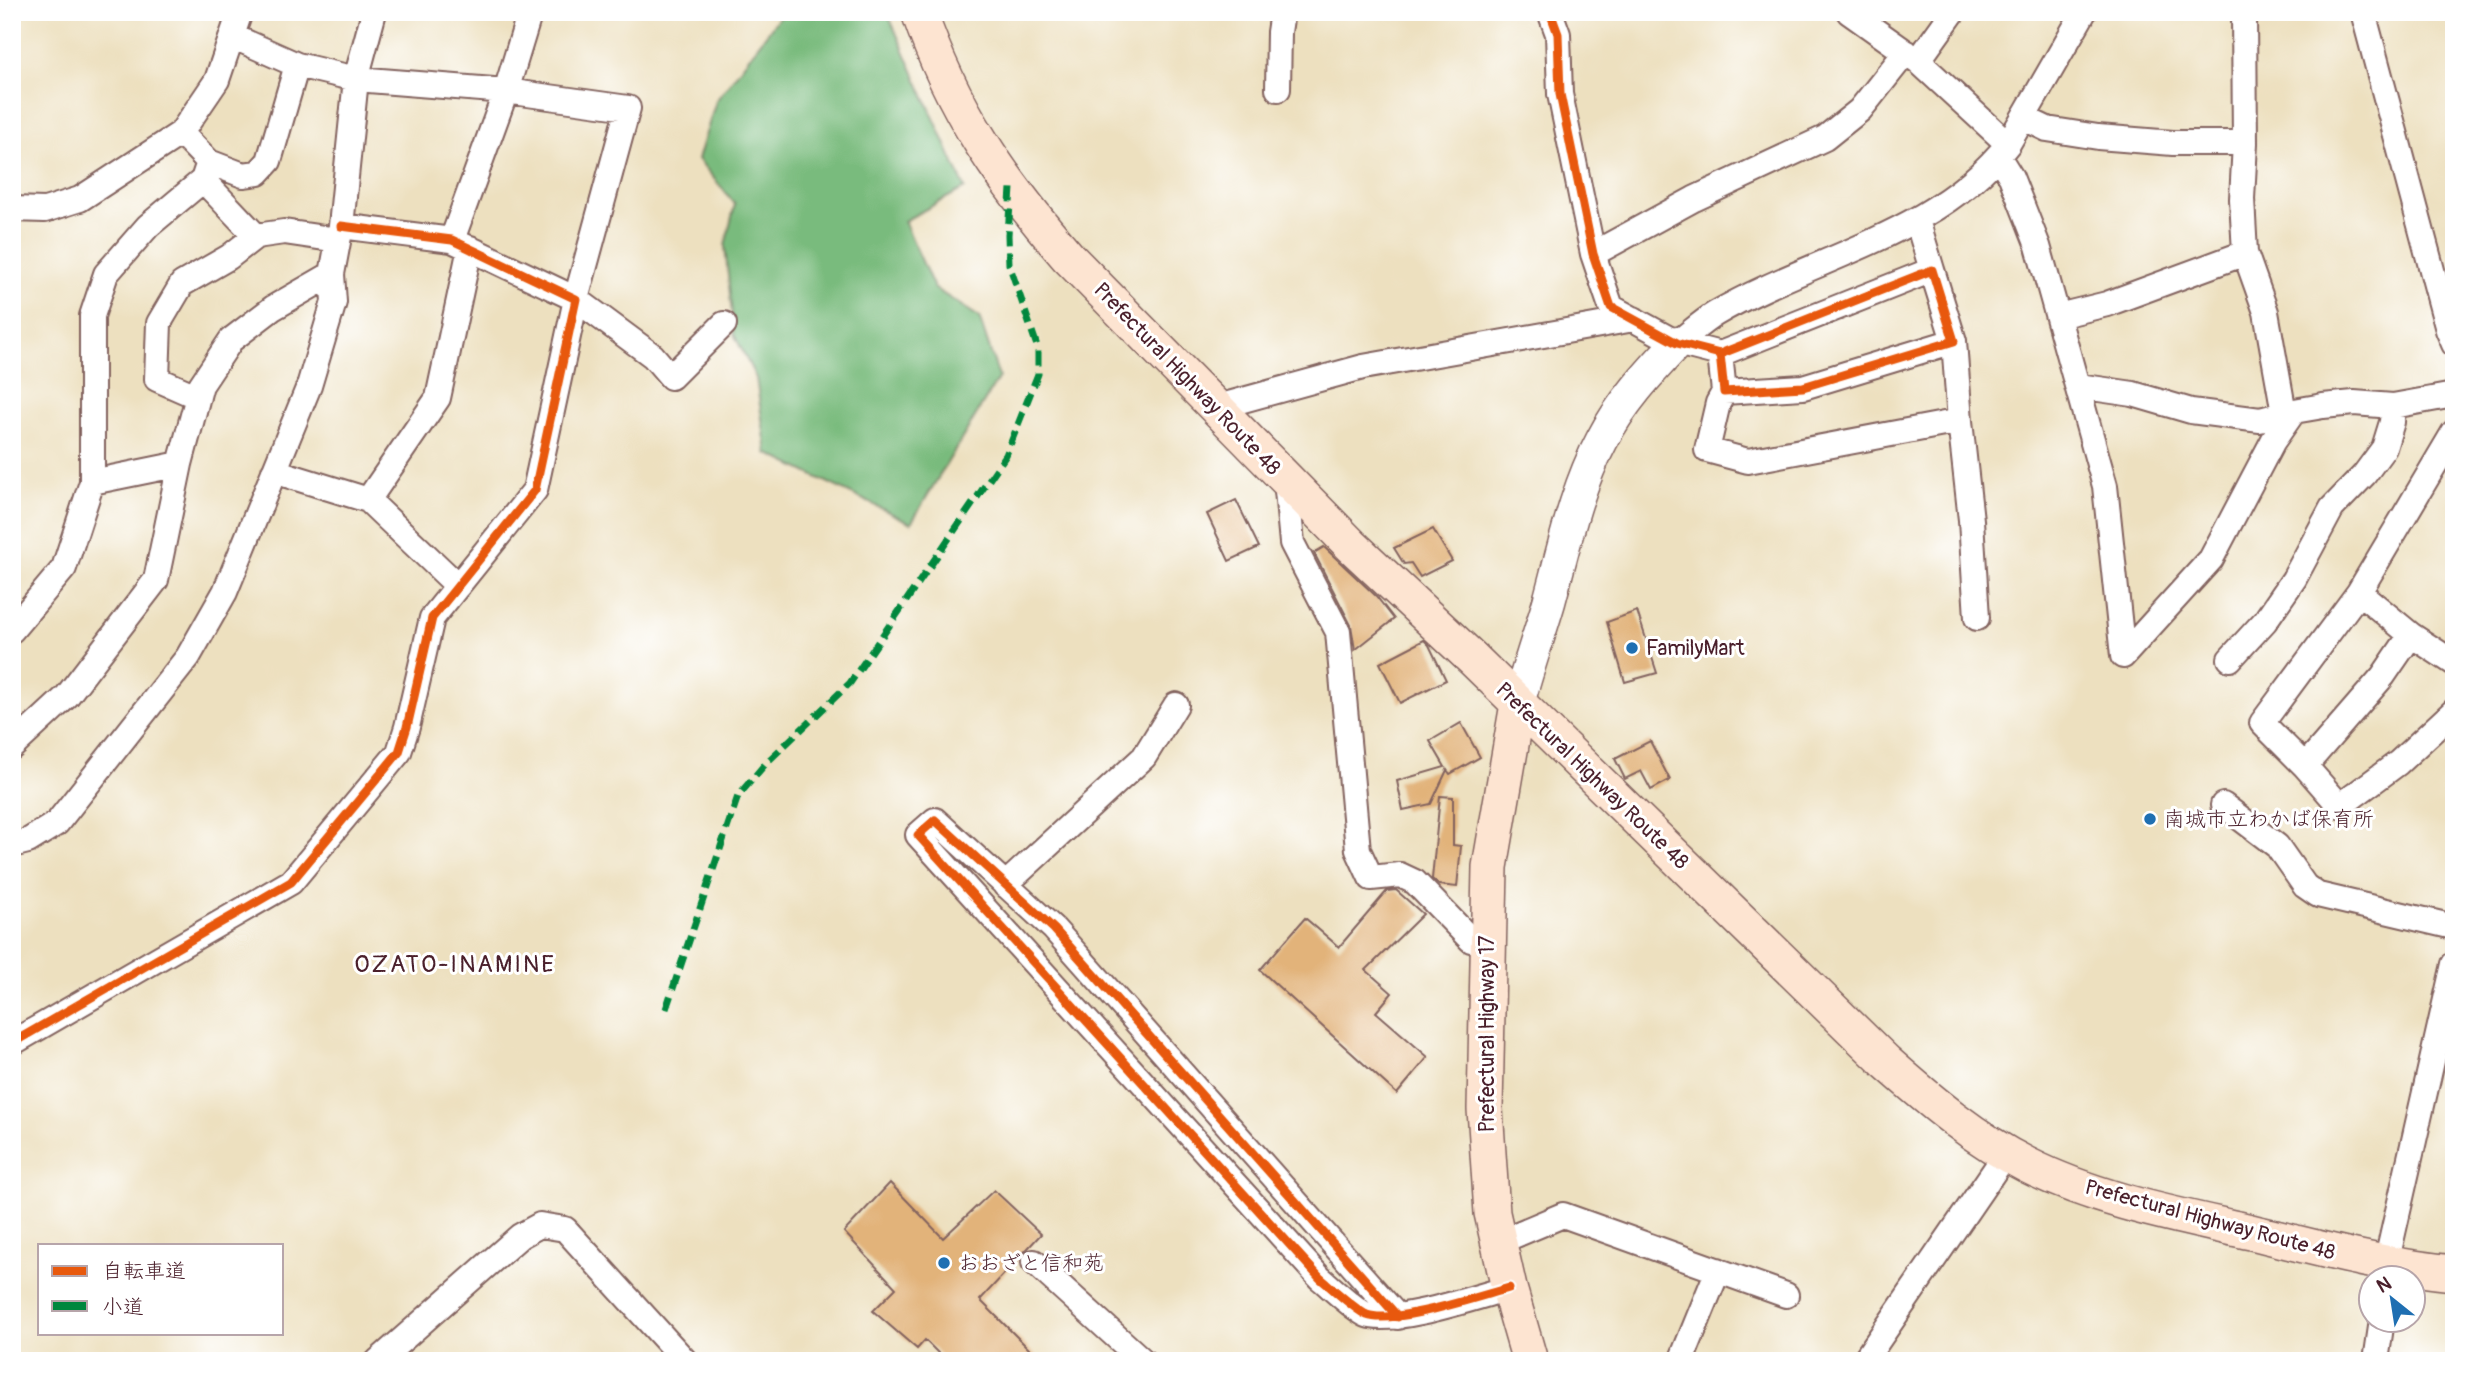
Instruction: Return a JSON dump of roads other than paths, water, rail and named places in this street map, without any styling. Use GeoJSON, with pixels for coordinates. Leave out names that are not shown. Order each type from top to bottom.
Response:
{"type":"FeatureCollection","features":[{"type":"Feature","properties":{"kind":"main road","name":"Prefectural Highway Route 48"},"geometry":{"type":"LineString","coordinates":[[919,12],[935,57],[956,102],[988,156],[1068,257],[1286,480],[1886,1062],[1939,1108],[2006,1154],[2030,1167],[2109,1197],[2358,1264]]}},
{"type":"Feature","properties":{"kind":"main road","name":"Prefectural Highway 17"},"geometry":{"type":"LineString","coordinates":[[1518,704],[1490,867],[1485,1109],[1490,1189],[1499,1242],[1528,1360]]}},
{"type":"Feature","properties":{"kind":"main road","name":"Prefectural Highway Route 48"},"geometry":{"type":"LineString","coordinates":[[2428,1273],[2454,1273]]}},
{"type":"Feature","properties":{"kind":"street"},"geometry":{"type":"LineString","coordinates":[[12,845],[28,841],[57,824],[188,657],[225,592],[309,386],[331,314],[334,302],[332,274],[340,233],[356,79],[374,12]]}},
{"type":"Feature","properties":{"kind":"street"},"geometry":{"type":"LineString","coordinates":[[368,500],[438,398],[461,244],[530,12]]}},
{"type":"Feature","properties":{"kind":"street"},"geometry":{"type":"LineString","coordinates":[[1278,89],[1282,12]]}},
{"type":"Feature","properties":{"kind":"street"},"geometry":{"type":"LineString","coordinates":[[1550,12],[1558,34],[1560,94],[1593,254],[1611,307],[1677,343],[1720,354],[1932,270]]}},
{"type":"Feature","properties":{"kind":"street"},"geometry":{"type":"LineString","coordinates":[[1849,12],[1912,56],[2003,150],[2038,246],[2105,486],[2123,656],[2211,559],[2289,412],[2266,312],[2245,253],[2242,199],[2245,143],[2244,12]]}},
{"type":"Feature","properties":{"kind":"street"},"geometry":{"type":"LineString","coordinates":[[1593,254],[1694,199],[1825,138],[1860,110],[1953,12]]}},
{"type":"Feature","properties":{"kind":"street"},"geometry":{"type":"LineString","coordinates":[[1518,704],[1569,526],[1592,462],[1620,410],[1641,382],[1677,343],[1714,315],[1777,283],[1917,220],[1959,192],[2003,150],[2084,12]]}},
{"type":"Feature","properties":{"kind":"street"},"geometry":{"type":"LineString","coordinates":[[2363,12],[2454,344]]}},
{"type":"Feature","properties":{"kind":"street"},"geometry":{"type":"LineString","coordinates":[[12,209],[45,211],[80,199],[181,134],[217,80],[236,24],[297,65],[356,79],[506,91],[628,108],[576,299],[535,489],[432,618],[399,752],[291,882],[12,1043]]}},
{"type":"Feature","properties":{"kind":"street"},"geometry":{"type":"LineString","coordinates":[[12,630],[64,568],[92,482],[92,316],[106,274],[148,226],[206,171],[243,175],[258,173],[269,161],[297,65]]}},
{"type":"Feature","properties":{"kind":"street"},"geometry":{"type":"LineString","coordinates":[[2024,118],[2048,129],[2098,137],[2173,143],[2245,143]]}},
{"type":"Feature","properties":{"kind":"street"},"geometry":{"type":"LineString","coordinates":[[181,134],[256,236]]}},
{"type":"Feature","properties":{"kind":"street"},"geometry":{"type":"LineString","coordinates":[[1917,220],[1954,341],[1971,520],[1977,618]]}},
{"type":"Feature","properties":{"kind":"street"},"geometry":{"type":"LineString","coordinates":[[198,397],[156,379],[159,323],[182,284],[229,257],[256,236],[284,232],[340,233],[461,244],[576,299],[653,356],[671,377],[724,324]]}},
{"type":"Feature","properties":{"kind":"street"},"geometry":{"type":"LineString","coordinates":[[2058,316],[2107,304],[2245,253]]}},
{"type":"Feature","properties":{"kind":"street"},"geometry":{"type":"LineString","coordinates":[[12,747],[67,696],[156,580],[180,464],[201,385],[231,340],[273,308],[332,274]]}},
{"type":"Feature","properties":{"kind":"street"},"geometry":{"type":"LineString","coordinates":[[1214,408],[1363,368],[1634,319]]}},
{"type":"Feature","properties":{"kind":"street"},"geometry":{"type":"LineString","coordinates":[[1724,392],[1803,387],[1954,341]]}},
{"type":"Feature","properties":{"kind":"street"},"geometry":{"type":"LineString","coordinates":[[1720,354],[1724,392],[1718,403],[1707,450],[1748,461],[1960,421]]}},
{"type":"Feature","properties":{"kind":"street"},"geometry":{"type":"LineString","coordinates":[[2078,386],[2133,394],[2191,411],[2260,420],[2289,412],[2354,403],[2393,406],[2454,395]]}},
{"type":"Feature","properties":{"kind":"street"},"geometry":{"type":"LineString","coordinates":[[2230,659],[2265,621],[2294,579],[2332,508],[2364,475],[2384,448],[2392,422],[2393,406]]}},
{"type":"Feature","properties":{"kind":"street"},"geometry":{"type":"LineString","coordinates":[[2454,432],[2359,592],[2262,723],[2340,806],[2398,763],[2454,711]]}},
{"type":"Feature","properties":{"kind":"street"},"geometry":{"type":"LineString","coordinates":[[92,482],[180,464]]}},
{"type":"Feature","properties":{"kind":"street"},"geometry":{"type":"LineString","coordinates":[[274,471],[368,500],[458,586]]}},
{"type":"Feature","properties":{"kind":"street"},"geometry":{"type":"LineString","coordinates":[[1286,480],[1292,542],[1338,632],[1358,850],[1363,865],[1371,878],[1400,875],[1415,882],[1471,940],[1489,942]]}},
{"type":"Feature","properties":{"kind":"street"},"geometry":{"type":"LineString","coordinates":[[2359,592],[2410,635],[2454,663]]}},
{"type":"Feature","properties":{"kind":"street"},"geometry":{"type":"LineString","coordinates":[[2305,766],[2383,676],[2410,635]]}},
{"type":"Feature","properties":{"kind":"street"},"geometry":{"type":"LineString","coordinates":[[1005,885],[1144,757],[1176,705]]}},
{"type":"Feature","properties":{"kind":"street"},"geometry":{"type":"LineString","coordinates":[[2223,804],[2277,846],[2305,886],[2318,895],[2454,927]]}},
{"type":"Feature","properties":{"kind":"street"},"geometry":{"type":"LineString","coordinates":[[1398,1317],[1054,929],[935,820],[918,835],[1320,1278],[1367,1315],[1398,1317],[1509,1288]]}},
{"type":"Feature","properties":{"kind":"street"},"geometry":{"type":"LineString","coordinates":[[2389,1264],[2454,964]]}},
{"type":"Feature","properties":{"kind":"street"},"geometry":{"type":"LineString","coordinates":[[1864,1361],[2006,1154]]}},
{"type":"Feature","properties":{"kind":"street"},"geometry":{"type":"LineString","coordinates":[[1499,1242],[1563,1215],[1786,1296]]}},
{"type":"Feature","properties":{"kind":"street"},"geometry":{"type":"LineString","coordinates":[[378,1361],[520,1236],[540,1225],[565,1229],[685,1361]]}},
{"type":"Feature","properties":{"kind":"street"},"geometry":{"type":"LineString","coordinates":[[1034,1262],[1143,1361]]}},
{"type":"Feature","properties":{"kind":"street"},"geometry":{"type":"LineString","coordinates":[[1681,1361],[1718,1270]]}},
{"type":"Feature","properties":{"kind":"street"},"geometry":{"type":"LineString","coordinates":[[2376,1361],[2380,1334]]}},
{"type":"Feature","properties":{"kind":"place","name":"FamilyMart"},"geometry":{"type":"Point","coordinates":[1632,648]}},
{"type":"Feature","properties":{"kind":"place","name":"南城市立わかば保育所"},"geometry":{"type":"Point","coordinates":[2150,819]}},
{"type":"Feature","properties":{"kind":"place","name":"おおざと信和苑"},"geometry":{"type":"Point","coordinates":[944,1263]}},
{"type":"Feature","properties":{"kind":"district","name":"OZATO-INAMINE"},"geometry":{"type":"Point","coordinates":[455,964]}}]}
